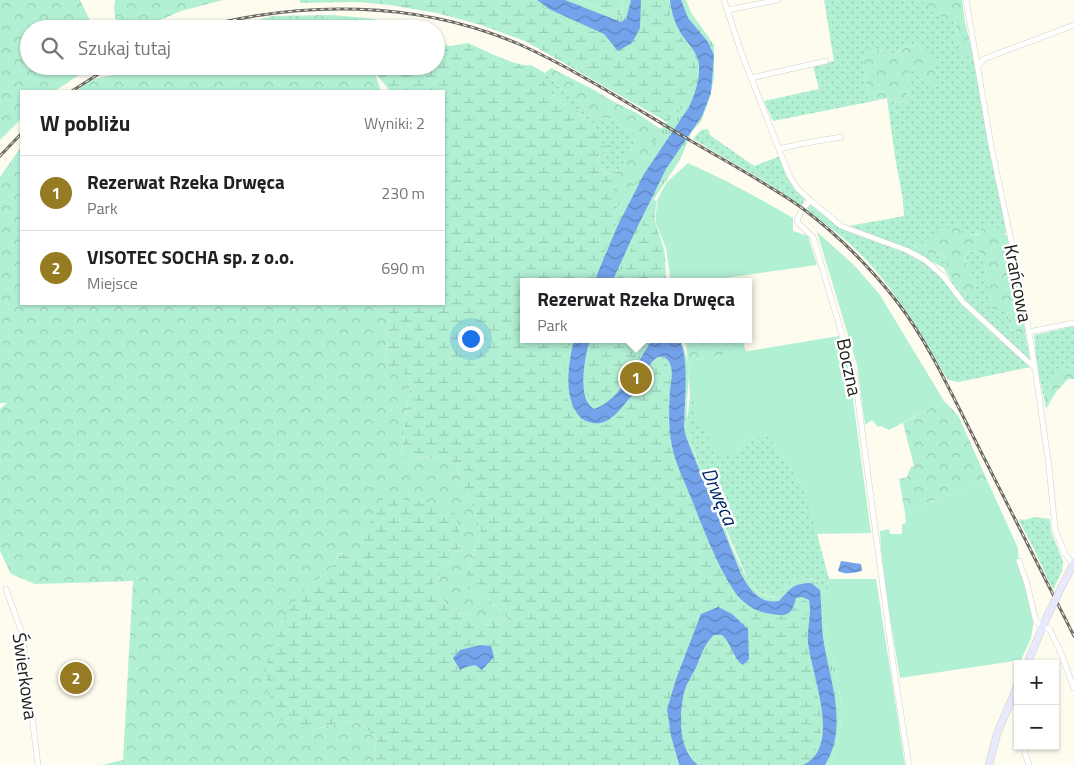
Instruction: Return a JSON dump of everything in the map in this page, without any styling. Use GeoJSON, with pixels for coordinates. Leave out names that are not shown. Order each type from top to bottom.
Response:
{"type":"FeatureCollection","features":[{"type":"Feature","properties":{"kind":"main road"},"geometry":{"type":"LineString","coordinates":[[1029,660],[1044,624],[1074,564]]}},
{"type":"Feature","properties":{"kind":"main road"},"geometry":{"type":"LineString","coordinates":[[988,765],[997,734],[1014,694]]}},
{"type":"Feature","properties":{"kind":"street"},"geometry":{"type":"LineString","coordinates":[[724,0],[751,78],[789,175],[798,189],[841,226],[906,250],[924,260],[943,276],[963,302],[1035,368]]}},
{"type":"Feature","properties":{"kind":"street"},"geometry":{"type":"LineString","coordinates":[[728,10],[778,0]]}},
{"type":"Feature","properties":{"kind":"street","name":"Krańcowa"},"geometry":{"type":"LineString","coordinates":[[966,0],[991,145],[1022,293],[1035,368],[1049,466],[1055,529],[1064,554],[1074,564]]}},
{"type":"Feature","properties":{"kind":"street"},"geometry":{"type":"LineString","coordinates":[[978,66],[984,59],[1074,25]]}},
{"type":"Feature","properties":{"kind":"street"},"geometry":{"type":"LineString","coordinates":[[751,78],[826,61]]}},
{"type":"Feature","properties":{"kind":"street"},"geometry":{"type":"LineString","coordinates":[[779,149],[841,137]]}},
{"type":"Feature","properties":{"kind":"street","name":"Boczna"},"geometry":{"type":"LineString","coordinates":[[810,200],[800,214],[798,222],[813,237],[855,378],[909,765]]}},
{"type":"Feature","properties":{"kind":"street"},"geometry":{"type":"LineString","coordinates":[[1028,332],[1074,323]]}},
{"type":"Feature","properties":{"kind":"street"},"geometry":{"type":"LineString","coordinates":[[1019,562],[1027,584],[1036,622],[1044,624],[1050,630],[1074,688]]}},
{"type":"Feature","properties":{"kind":"street","name":"Świerkowa"},"geometry":{"type":"LineString","coordinates":[[6,589],[22,633],[38,765]]}},
{"type":"Feature","properties":{"kind":"street"},"geometry":{"type":"LineString","coordinates":[[1026,750],[1029,765]]}},
{"type":"Feature","properties":{"kind":"green space"},"geometry":{"type":"Polygon","coordinates":[[[0,0],[80,0],[90,20],[20,20],[20,75],[79,75],[56,90],[20,90],[20,120],[0,140],[0,0]]]}},
{"type":"Feature","properties":{"kind":"green space"},"geometry":{"type":"Polygon","coordinates":[[[115,0],[223,0],[181,11],[160,20],[116,20],[115,0]]]}},
{"type":"Feature","properties":{"kind":"green space"},"geometry":{"type":"Polygon","coordinates":[[[299,0],[537,0],[604,34],[641,0],[670,0],[699,62],[689,107],[672,125],[525,41],[481,25],[437,13],[390,5],[358,2],[301,3],[299,0]]]}},
{"type":"Feature","properties":{"kind":"green space"},"geometry":{"type":"Polygon","coordinates":[[[533,0],[578,0],[620,16],[622,15],[623,0],[643,0],[638,33],[630,46],[619,48],[606,44],[603,35],[550,12],[533,0]]]}},
{"type":"Feature","properties":{"kind":"green space"},"geometry":{"type":"Polygon","coordinates":[[[578,0],[623,0],[622,15],[620,16],[578,0]]]}},
{"type":"Feature","properties":{"kind":"green space"},"geometry":{"type":"Polygon","coordinates":[[[668,0],[686,0],[692,14],[714,45],[714,79],[708,103],[701,122],[692,131],[680,160],[655,197],[618,278],[594,278],[618,220],[662,127],[688,104],[698,63],[671,22],[668,0]]]}},
{"type":"Feature","properties":{"kind":"green space"},"geometry":{"type":"Polygon","coordinates":[[[824,0],[921,0],[955,20],[960,53],[964,61],[972,50],[975,61],[1007,236],[1006,233],[959,235],[936,239],[914,246],[923,252],[944,256],[956,286],[972,298],[976,288],[964,256],[969,251],[980,252],[987,275],[990,300],[1007,311],[1010,329],[1026,336],[1030,361],[966,303],[956,290],[944,268],[902,246],[849,226],[904,216],[887,98],[907,103],[909,69],[921,68],[921,48],[907,46],[894,54],[879,50],[862,54],[869,102],[773,121],[764,101],[819,89],[813,66],[834,61],[824,0]]]}},
{"type":"Feature","properties":{"kind":"green space"},"geometry":{"type":"Polygon","coordinates":[[[921,0],[962,0],[972,50],[964,62],[960,53],[955,20],[950,20],[936,14],[921,0]]]}},
{"type":"Feature","properties":{"kind":"green space"},"geometry":{"type":"Polygon","coordinates":[[[333,15],[336,20],[258,20],[273,16],[333,15]]]}},
{"type":"Feature","properties":{"kind":"green space"},"geometry":{"type":"Polygon","coordinates":[[[333,15],[377,20],[336,20],[333,15]]]}},
{"type":"Feature","properties":{"kind":"green space"},"geometry":{"type":"Polygon","coordinates":[[[468,43],[509,61],[531,65],[545,73],[542,76],[542,80],[550,88],[549,94],[559,97],[565,105],[571,104],[581,118],[594,124],[598,140],[605,146],[613,144],[609,149],[600,154],[598,161],[605,174],[619,171],[615,178],[618,191],[626,195],[614,211],[619,220],[595,278],[520,278],[520,343],[572,343],[591,423],[661,356],[670,363],[670,386],[740,598],[809,600],[808,642],[821,703],[824,728],[815,755],[808,763],[803,765],[698,765],[686,750],[681,730],[685,689],[705,646],[714,635],[722,635],[729,641],[735,659],[732,614],[684,659],[676,679],[667,709],[679,765],[373,765],[377,738],[356,719],[311,730],[280,720],[268,693],[266,669],[273,642],[288,611],[306,587],[330,571],[339,553],[358,558],[364,533],[384,497],[438,505],[454,512],[463,545],[432,586],[450,609],[475,617],[486,625],[508,619],[489,599],[463,587],[481,529],[456,466],[446,458],[401,457],[411,377],[385,365],[390,305],[445,305],[445,90],[389,90],[377,75],[445,75],[445,45],[468,43]]]}},
{"type":"Feature","properties":{"kind":"green space"},"geometry":{"type":"Polygon","coordinates":[[[907,46],[918,47],[929,53],[935,68],[935,84],[926,86],[921,68],[909,69],[907,103],[887,98],[869,102],[862,54],[879,50],[894,54],[907,46]]]}},
{"type":"Feature","properties":{"kind":"green space"},"geometry":{"type":"Polygon","coordinates":[[[551,68],[667,131],[619,220],[614,211],[618,191],[614,178],[634,146],[638,135],[623,128],[612,119],[590,117],[577,98],[564,91],[545,73],[551,68]]]}},
{"type":"Feature","properties":{"kind":"green space"},"geometry":{"type":"Polygon","coordinates":[[[545,73],[564,91],[577,98],[590,117],[612,119],[623,128],[638,135],[634,146],[619,171],[605,174],[598,161],[600,154],[609,149],[597,140],[594,124],[581,118],[577,110],[565,105],[559,97],[549,94],[542,81],[542,76],[545,73]]]}},
{"type":"Feature","properties":{"kind":"green space"},"geometry":{"type":"Polygon","coordinates":[[[113,75],[376,75],[381,90],[77,90],[90,80],[113,75]]]}},
{"type":"Feature","properties":{"kind":"green space"},"geometry":{"type":"Polygon","coordinates":[[[708,129],[710,135],[754,166],[780,156],[793,185],[805,199],[801,206],[769,184],[693,139],[701,130],[708,129]]]}},
{"type":"Feature","properties":{"kind":"green space"},"geometry":{"type":"Polygon","coordinates":[[[20,148],[20,305],[390,305],[385,364],[411,377],[401,457],[446,458],[456,466],[481,529],[463,587],[489,599],[508,619],[486,625],[475,617],[450,609],[432,586],[463,545],[364,533],[358,558],[339,553],[330,571],[306,587],[311,730],[356,719],[377,738],[373,765],[102,765],[123,760],[133,581],[35,584],[11,574],[0,551],[0,409],[7,403],[0,403],[0,177],[20,148]]]}},
{"type":"Feature","properties":{"kind":"green space"},"geometry":{"type":"Polygon","coordinates":[[[688,163],[741,189],[793,218],[793,231],[808,236],[817,265],[724,278],[670,278],[666,248],[656,224],[658,198],[667,182],[688,163]]]}},
{"type":"Feature","properties":{"kind":"green space"},"geometry":{"type":"Polygon","coordinates":[[[651,200],[657,201],[655,221],[664,249],[666,278],[614,278],[651,200]]]}},
{"type":"Feature","properties":{"kind":"green space"},"geometry":{"type":"Polygon","coordinates":[[[810,205],[818,209],[841,228],[896,246],[926,262],[936,271],[969,311],[1030,367],[959,382],[948,380],[891,290],[849,243],[807,210],[810,205]]]}},
{"type":"Feature","properties":{"kind":"green space"},"geometry":{"type":"Polygon","coordinates":[[[959,226],[964,234],[979,235],[982,226],[999,228],[1007,236],[1017,279],[1026,336],[1010,329],[1007,311],[993,309],[987,275],[980,252],[969,251],[964,256],[976,288],[973,299],[960,291],[956,286],[944,256],[923,252],[914,246],[947,228],[959,226]]]}},
{"type":"Feature","properties":{"kind":"green space"},"geometry":{"type":"Polygon","coordinates":[[[817,232],[854,265],[880,295],[944,401],[889,430],[881,426],[878,427],[872,420],[865,425],[857,365],[817,232]]]}},
{"type":"Feature","properties":{"kind":"green space"},"geometry":{"type":"Polygon","coordinates":[[[1074,326],[1074,366],[1044,393],[1046,409],[1037,366],[1034,335],[1074,326]]]}},
{"type":"Feature","properties":{"kind":"green space"},"geometry":{"type":"Polygon","coordinates":[[[839,336],[849,370],[871,533],[816,534],[806,492],[768,435],[746,440],[738,452],[722,455],[715,450],[695,416],[694,396],[690,397],[688,361],[839,336]]]}},
{"type":"Feature","properties":{"kind":"green space"},"geometry":{"type":"Polygon","coordinates":[[[569,343],[591,343],[587,365],[587,386],[588,394],[598,406],[606,401],[620,385],[647,343],[680,343],[688,360],[687,413],[693,449],[704,475],[718,498],[724,528],[748,580],[758,592],[774,597],[785,590],[791,579],[803,577],[819,583],[827,595],[825,626],[827,642],[834,662],[843,712],[840,731],[830,765],[800,765],[811,759],[818,746],[823,723],[809,648],[806,621],[808,602],[804,600],[785,614],[770,616],[756,612],[738,599],[728,584],[694,510],[689,489],[673,450],[668,431],[668,365],[663,360],[657,361],[637,395],[623,411],[608,423],[600,425],[580,419],[572,409],[565,387],[564,373],[569,343]]]}},
{"type":"Feature","properties":{"kind":"green space"},"geometry":{"type":"Polygon","coordinates":[[[589,343],[650,343],[608,401],[594,409],[586,400],[586,354],[589,343]]]}},
{"type":"Feature","properties":{"kind":"green space"},"geometry":{"type":"Polygon","coordinates":[[[685,343],[743,343],[746,352],[688,361],[685,343]]]}},
{"type":"Feature","properties":{"kind":"green space"},"geometry":{"type":"Polygon","coordinates":[[[1074,366],[1074,379],[1068,379],[1056,392],[1046,409],[1044,393],[1061,372],[1074,366]]]}},
{"type":"Feature","properties":{"kind":"green space"},"geometry":{"type":"Polygon","coordinates":[[[694,396],[738,452],[746,440],[768,435],[806,492],[829,579],[827,595],[816,582],[803,578],[791,579],[782,594],[777,597],[758,592],[749,582],[721,518],[718,499],[701,471],[690,438],[687,422],[690,397],[694,396]]]}},
{"type":"Feature","properties":{"kind":"green space"},"geometry":{"type":"Polygon","coordinates":[[[944,401],[958,415],[987,480],[905,513],[899,479],[907,477],[911,467],[914,466],[903,423],[944,401]]]}},
{"type":"Feature","properties":{"kind":"green space"},"geometry":{"type":"Polygon","coordinates":[[[987,480],[1018,548],[1019,566],[1034,620],[1031,638],[1021,660],[900,678],[882,569],[880,531],[889,529],[890,534],[902,534],[902,524],[906,523],[905,513],[987,480]]]}},
{"type":"Feature","properties":{"kind":"green space"},"geometry":{"type":"Polygon","coordinates":[[[1034,517],[1050,519],[1051,531],[1063,561],[1062,571],[1053,590],[1018,519],[1025,520],[1034,517]]]}},
{"type":"Feature","properties":{"kind":"green space"},"geometry":{"type":"Polygon","coordinates":[[[829,579],[876,579],[905,765],[830,765],[840,731],[843,712],[825,626],[829,579]]]}},
{"type":"Feature","properties":{"kind":"water"},"geometry":{"type":"Polygon","coordinates":[[[537,0],[565,0],[621,22],[626,19],[631,0],[641,0],[640,28],[632,43],[618,51],[604,34],[551,10],[537,0]]]}},
{"type":"Feature","properties":{"kind":"water"},"geometry":{"type":"Polygon","coordinates":[[[670,0],[681,0],[688,18],[708,42],[714,55],[711,93],[702,116],[666,169],[614,278],[596,278],[617,227],[644,174],[689,107],[694,96],[699,71],[698,60],[695,52],[677,27],[670,0]]]}},
{"type":"Feature","properties":{"kind":"water"},"geometry":{"type":"Polygon","coordinates":[[[573,343],[589,343],[583,377],[585,396],[588,404],[594,409],[604,404],[621,389],[650,343],[680,343],[685,369],[684,428],[686,437],[741,574],[756,595],[766,600],[779,601],[789,590],[800,584],[811,583],[820,590],[823,637],[836,705],[837,721],[832,751],[825,765],[803,765],[815,756],[821,743],[823,727],[822,709],[808,642],[809,600],[802,597],[796,598],[792,610],[786,614],[766,613],[746,603],[731,586],[708,540],[673,452],[669,425],[672,372],[669,362],[663,357],[655,359],[648,368],[640,388],[616,414],[607,421],[595,423],[582,419],[573,405],[568,377],[573,343]]]}},
{"type":"Feature","properties":{"kind":"water"},"geometry":{"type":"Polygon","coordinates":[[[841,561],[861,564],[862,571],[847,573],[838,571],[841,561]]]}},
{"type":"Feature","properties":{"kind":"water"},"geometry":{"type":"Polygon","coordinates":[[[718,607],[732,614],[748,629],[749,659],[743,665],[739,662],[722,635],[714,635],[708,642],[685,689],[681,719],[681,730],[686,750],[698,765],[679,765],[671,736],[667,709],[676,679],[701,614],[718,607]]]}},
{"type":"Feature","properties":{"kind":"water"},"geometry":{"type":"Polygon","coordinates":[[[480,645],[491,646],[494,657],[482,670],[475,665],[460,670],[453,658],[460,650],[480,645]]]}},
{"type":"Feature","properties":{"kind":"railway"},"geometry":{"type":"LineString","coordinates":[[235,20],[317,9],[359,9],[442,19],[482,30],[521,45],[584,77],[759,180],[802,208],[841,240],[865,264],[898,303],[920,335],[1074,636]]}},
{"type":"Feature","properties":{"kind":"railway"},"geometry":{"type":"LineString","coordinates":[[74,90],[97,75]]}},
{"type":"Feature","properties":{"kind":"railway"},"geometry":{"type":"LineString","coordinates":[[0,156],[20,135]]}},
{"type":"Feature","properties":{"kind":"place","name":"Rezerwat Rzeka Drwęca"},"geometry":{"type":"Point","coordinates":[636,378]}},
{"type":"Feature","properties":{"kind":"place","name":"VISOTEC SOCHA sp. z o.o."},"geometry":{"type":"Point","coordinates":[76,678]}},
{"type":"Feature","properties":{"kind":"water label","name":"Drwęca"},"geometry":{"type":"Point","coordinates":[720,496]}}]}
